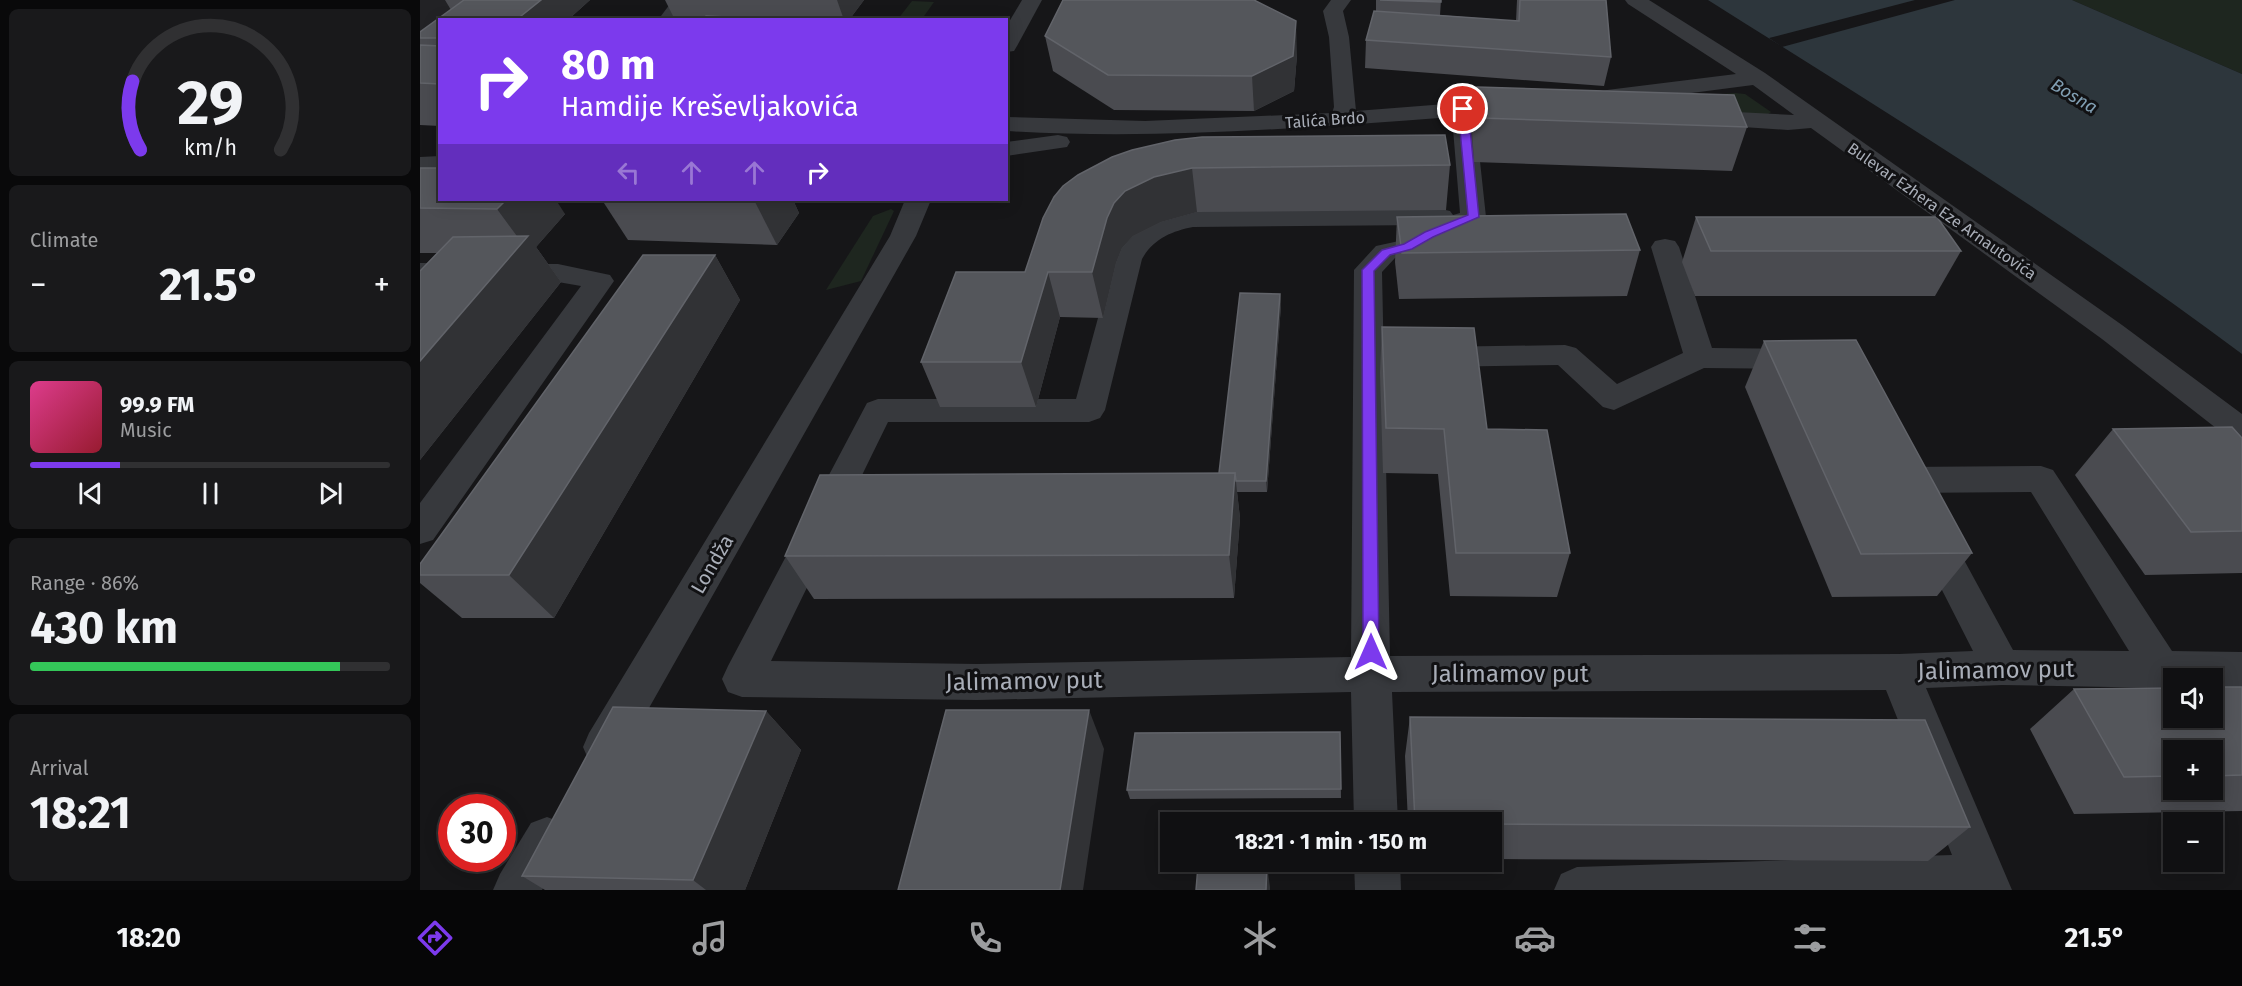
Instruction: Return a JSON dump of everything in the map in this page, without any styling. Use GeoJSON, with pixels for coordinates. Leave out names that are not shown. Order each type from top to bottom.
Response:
{"type":"FeatureCollection","features":[{"type":"Feature","properties":{"kind":"street"},"geometry":{"type":"LineString","coordinates":[[670,18],[683,0]]}},
{"type":"Feature","properties":{"kind":"street"},"geometry":{"type":"LineString","coordinates":[[1008,42],[1032,0]]}},
{"type":"Feature","properties":{"kind":"street"},"geometry":{"type":"LineString","coordinates":[[1341,0],[1333,11],[1339,37],[1346,107],[1342,118]]}},
{"type":"Feature","properties":{"kind":"street","name":"Bulevar Ezhera Eze Arnautovića"},"geometry":{"type":"LineString","coordinates":[[1635,0],[1757,78],[2112,332],[2242,431]]}},
{"type":"Feature","properties":{"kind":"street"},"geometry":{"type":"LineString","coordinates":[[1644,115],[1590,106],[1757,78]]}},
{"type":"Feature","properties":{"kind":"street","name":"Talića Brdo"},"geometry":{"type":"LineString","coordinates":[[1008,126],[1161,128],[1489,108],[1473,217]]}},
{"type":"Feature","properties":{"kind":"street"},"geometry":{"type":"LineString","coordinates":[[1680,117],[1788,123],[1816,120]]}},
{"type":"Feature","properties":{"kind":"street","name":"Talića Brdo"},"geometry":{"type":"LineString","coordinates":[[1008,149],[1161,128]]}},
{"type":"Feature","properties":{"kind":"street"},"geometry":{"type":"LineString","coordinates":[[420,164],[438,163]]}},
{"type":"Feature","properties":{"kind":"street","name":"Londža"},"geometry":{"type":"LineString","coordinates":[[589,771],[644,681],[903,236],[918,201]]}},
{"type":"Feature","properties":{"kind":"street","name":"Londža"},"geometry":{"type":"LineString","coordinates":[[903,236],[938,201]]}},
{"type":"Feature","properties":{"kind":"street"},"geometry":{"type":"LineString","coordinates":[[1376,812],[1371,674],[1389,358],[1368,270],[1386,252],[1408,246],[1429,234],[1473,217]]}},
{"type":"Feature","properties":{"kind":"street","name":"Jalimamov put"},"geometry":{"type":"LineString","coordinates":[[1473,217],[1192,219],[1169,224],[1150,232],[1135,244],[1128,259],[1089,410],[878,411],[742,679],[972,700],[1371,674],[1899,672],[2002,667],[2242,670]]}},
{"type":"Feature","properties":{"kind":"street"},"geometry":{"type":"LineString","coordinates":[[1408,246],[1467,247]]}},
{"type":"Feature","properties":{"kind":"street"},"geometry":{"type":"LineString","coordinates":[[1665,247],[1700,358]]}},
{"type":"Feature","properties":{"kind":"street"},"geometry":{"type":"LineString","coordinates":[[420,272],[558,273],[600,281],[420,530]]}},
{"type":"Feature","properties":{"kind":"street"},"geometry":{"type":"LineString","coordinates":[[463,296],[485,272]]}},
{"type":"Feature","properties":{"kind":"street"},"geometry":{"type":"LineString","coordinates":[[1389,358],[1565,355],[1614,399],[1700,358],[1829,359]]}},
{"type":"Feature","properties":{"kind":"street"},"geometry":{"type":"LineString","coordinates":[[2002,667],[1895,465],[2041,479],[2162,670]]}},
{"type":"Feature","properties":{"kind":"street"},"geometry":{"type":"LineString","coordinates":[[1577,890],[1986,884],[1899,672]]}},
{"type":"Feature","properties":{"kind":"street"},"geometry":{"type":"LineString","coordinates":[[516,890],[565,811]]}},
{"type":"Feature","properties":{"kind":"street"},"geometry":{"type":"LineString","coordinates":[[1377,872],[1378,890]]}},
{"type":"Feature","properties":{"kind":"shaded area"},"geometry":{"type":"Polygon","coordinates":[[[420,0],[472,0],[443,18],[438,18],[438,22],[420,37],[420,0]]]}},
{"type":"Feature","properties":{"kind":"shaded area"},"geometry":{"type":"Polygon","coordinates":[[[2072,0],[2242,0],[2242,74],[2072,0]]]}},
{"type":"Feature","properties":{"kind":"shaded area"},"geometry":{"type":"Polygon","coordinates":[[[912,1],[934,2],[923,18],[899,18],[912,1]]]}},
{"type":"Feature","properties":{"kind":"shaded area"},"geometry":{"type":"Polygon","coordinates":[[[1745,94],[1771,112],[1767,115],[1610,103],[1745,94]]]}},
{"type":"Feature","properties":{"kind":"shaded area"},"geometry":{"type":"Polygon","coordinates":[[[891,209],[894,211],[861,281],[826,290],[873,216],[891,209]]]}},
{"type":"Feature","properties":{"kind":"water","name":"Bosna"},"geometry":{"type":"Polygon","coordinates":[[[1708,0],[2072,0],[2242,74],[2242,354],[2046,216],[1708,0]]]}},
{"type":"Feature","properties":{"kind":"pier"},"geometry":{"type":"Polygon","coordinates":[[[1915,0],[1955,0],[1782,47],[1769,38],[1915,0]]]}},
{"type":"Feature","properties":{"kind":"building"},"geometry":{"type":"Polygon","coordinates":[[[464,0],[541,0],[518,18],[439,18],[464,0]]]}},
{"type":"Feature","properties":{"kind":"building"},"geometry":{"type":"Polygon","coordinates":[[[1063,0],[1254,0],[1296,21],[1293,56],[1252,76],[1108,75],[1045,36],[1063,0]]]}},
{"type":"Feature","properties":{"kind":"building"},"geometry":{"type":"Polygon","coordinates":[[[1380,0],[1441,0],[1441,2],[1380,0]]]}},
{"type":"Feature","properties":{"kind":"building"},"geometry":{"type":"Polygon","coordinates":[[[1520,0],[1606,0],[1611,57],[1366,40],[1374,11],[1519,21],[1520,0]]]}},
{"type":"Feature","properties":{"kind":"building"},"geometry":{"type":"Polygon","coordinates":[[[706,16],[748,18],[704,18],[706,16]]]}},
{"type":"Feature","properties":{"kind":"building"},"geometry":{"type":"Polygon","coordinates":[[[438,19],[438,38],[420,38],[420,32],[438,19]]]}},
{"type":"Feature","properties":{"kind":"building"},"geometry":{"type":"Polygon","coordinates":[[[420,45],[438,46],[438,84],[420,83],[420,45]]]}},
{"type":"Feature","properties":{"kind":"building"},"geometry":{"type":"Polygon","coordinates":[[[1477,87],[1734,95],[1747,127],[1479,118],[1477,87]]]}},
{"type":"Feature","properties":{"kind":"building"},"geometry":{"type":"Polygon","coordinates":[[[1445,135],[1450,165],[1192,168],[1154,177],[1125,191],[1114,203],[1107,218],[1092,272],[1048,272],[1021,362],[921,362],[956,272],[1025,272],[1043,218],[1054,197],[1063,186],[1078,175],[1112,157],[1175,140],[1202,137],[1445,135]]]}},
{"type":"Feature","properties":{"kind":"building"},"geometry":{"type":"Polygon","coordinates":[[[420,168],[438,168],[438,201],[505,201],[497,209],[420,208],[420,168]]]}},
{"type":"Feature","properties":{"kind":"building"},"geometry":{"type":"Polygon","coordinates":[[[1626,214],[1640,250],[1402,253],[1397,217],[1626,214]]]}},
{"type":"Feature","properties":{"kind":"building"},"geometry":{"type":"Polygon","coordinates":[[[1696,217],[1937,217],[1961,251],[1711,251],[1696,217]]]}},
{"type":"Feature","properties":{"kind":"building"},"geometry":{"type":"Polygon","coordinates":[[[528,236],[420,361],[420,271],[453,237],[528,236]]]}},
{"type":"Feature","properties":{"kind":"building"},"geometry":{"type":"Polygon","coordinates":[[[643,255],[715,255],[509,575],[420,575],[420,564],[643,255]]]}},
{"type":"Feature","properties":{"kind":"building"},"geometry":{"type":"Polygon","coordinates":[[[1240,293],[1280,294],[1266,481],[1236,481],[1235,473],[1219,473],[1240,293]]]}},
{"type":"Feature","properties":{"kind":"building"},"geometry":{"type":"Polygon","coordinates":[[[1382,327],[1474,328],[1487,429],[1547,430],[1570,553],[1456,553],[1444,429],[1386,428],[1382,327]]]}},
{"type":"Feature","properties":{"kind":"building"},"geometry":{"type":"Polygon","coordinates":[[[1856,340],[1972,553],[1861,554],[1764,341],[1856,340]]]}},
{"type":"Feature","properties":{"kind":"building"},"geometry":{"type":"Polygon","coordinates":[[[2232,427],[2242,438],[2242,531],[2191,532],[2113,429],[2232,427]]]}},
{"type":"Feature","properties":{"kind":"building"},"geometry":{"type":"Polygon","coordinates":[[[1235,473],[1229,555],[785,556],[820,475],[1235,473]]]}},
{"type":"Feature","properties":{"kind":"building"},"geometry":{"type":"Polygon","coordinates":[[[2223,687],[2242,687],[2242,775],[2223,776],[2223,740],[2163,740],[2163,776],[2124,777],[2074,689],[2163,688],[2163,728],[2223,728],[2223,687]]]}},
{"type":"Feature","properties":{"kind":"building"},"geometry":{"type":"Polygon","coordinates":[[[613,707],[766,711],[693,880],[522,876],[613,707]]]}},
{"type":"Feature","properties":{"kind":"building"},"geometry":{"type":"Polygon","coordinates":[[[946,710],[1089,710],[1060,890],[898,890],[946,710]]]}},
{"type":"Feature","properties":{"kind":"building"},"geometry":{"type":"Polygon","coordinates":[[[1410,717],[1925,720],[1970,827],[1502,824],[1502,812],[1415,812],[1410,717]]]}},
{"type":"Feature","properties":{"kind":"building"},"geometry":{"type":"Polygon","coordinates":[[[1340,732],[1341,789],[1127,790],[1135,733],[1340,732]]]}},
{"type":"Feature","properties":{"kind":"building"},"geometry":{"type":"Polygon","coordinates":[[[1198,872],[1267,872],[1266,890],[1196,890],[1198,872]]]}},
{"type":"Feature","properties":{"kind":"route"},"geometry":{"type":"LineString","coordinates":[[1371,652],[1368,270],[1386,252],[1408,246],[1429,234],[1473,217],[1463,109]]}}]}
